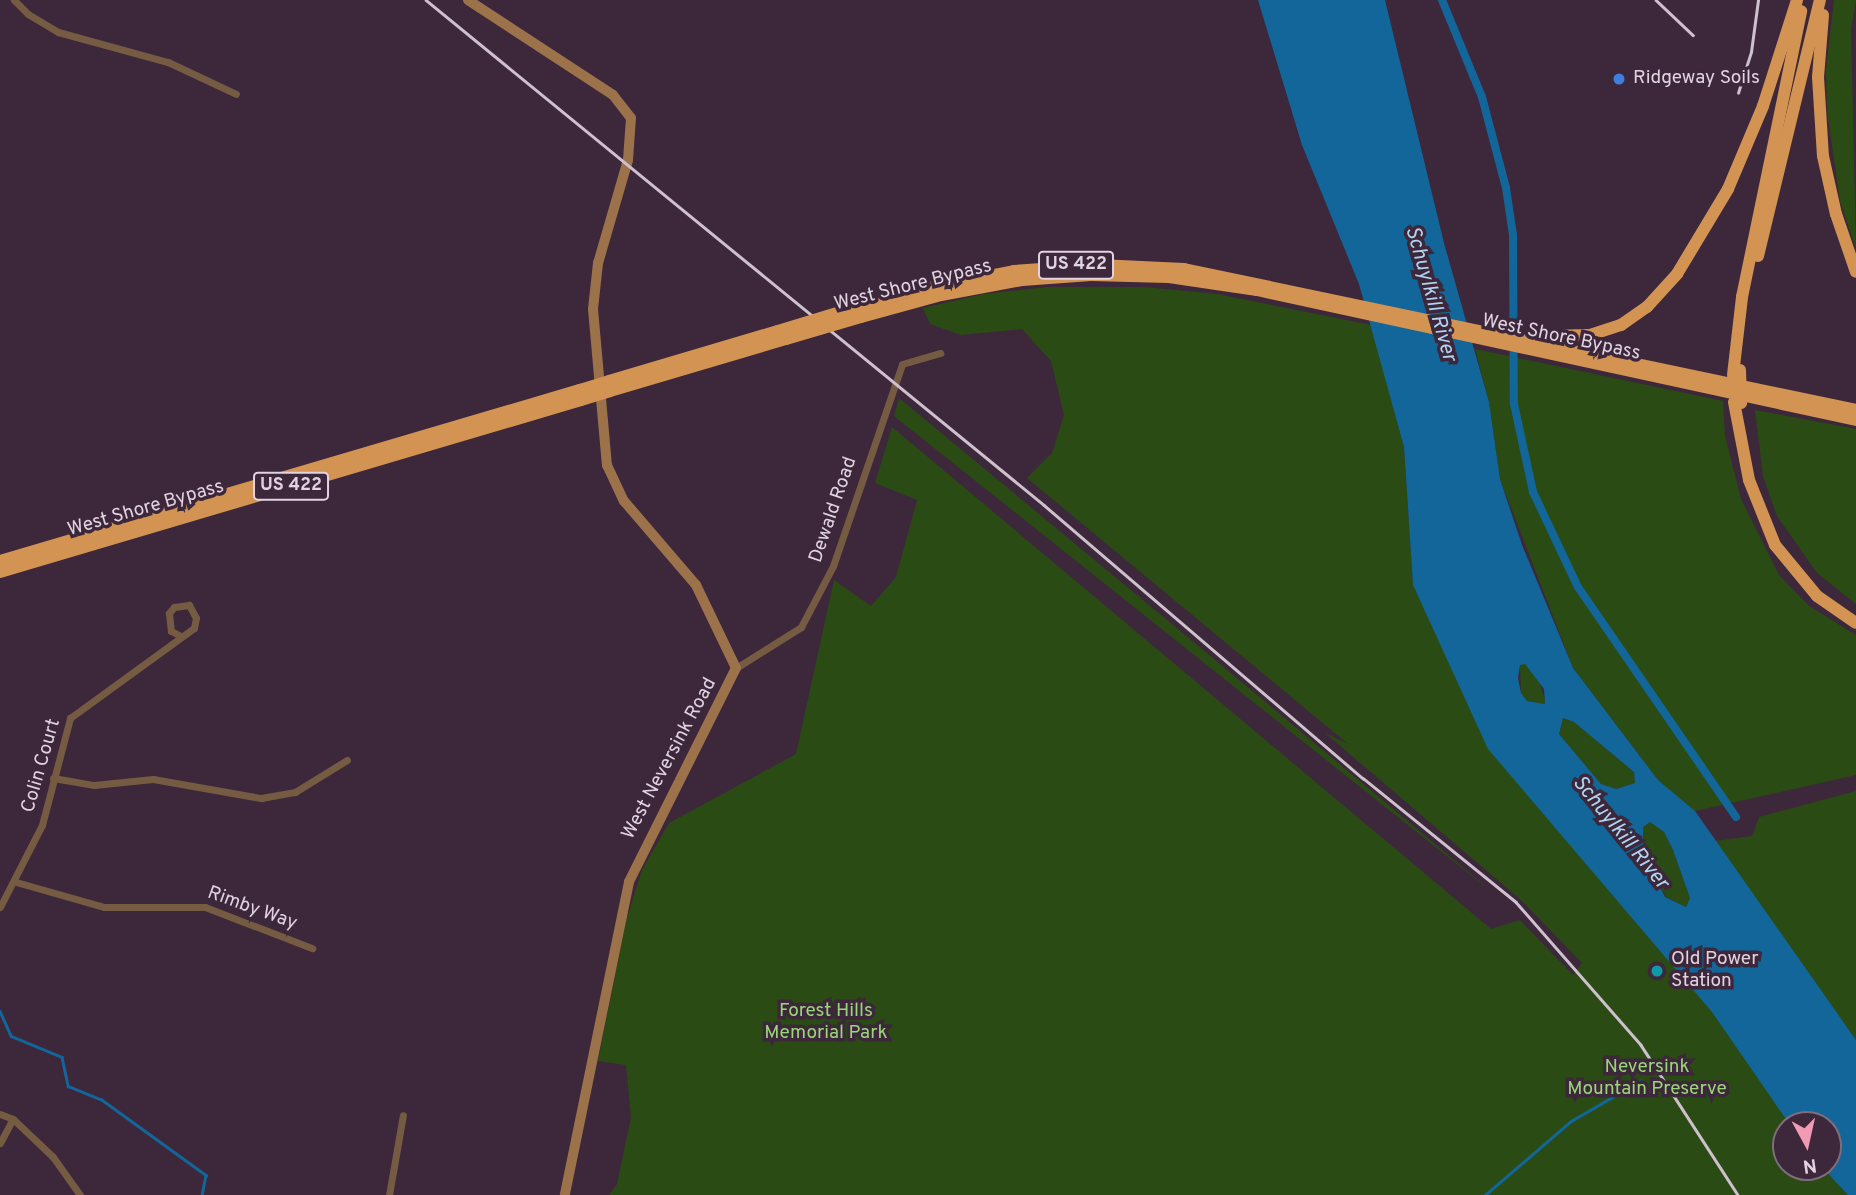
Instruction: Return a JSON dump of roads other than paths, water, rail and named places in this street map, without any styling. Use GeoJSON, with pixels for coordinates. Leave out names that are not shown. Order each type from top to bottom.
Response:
{"type":"FeatureCollection","features":[{"type":"Feature","properties":{"kind":"highway"},"geometry":{"type":"LineString","coordinates":[[1525,341],[1567,338],[1612,329],[1647,307],[1678,274],[1728,189],[1763,106],[1797,0]]}},
{"type":"Feature","properties":{"kind":"highway"},"geometry":{"type":"LineString","coordinates":[[1804,0],[1742,297],[1736,373],[1737,403],[1749,480],[1775,545],[1812,590],[1856,623]]}},
{"type":"Feature","properties":{"kind":"highway"},"geometry":{"type":"LineString","coordinates":[[1736,373],[1752,283],[1820,0]]}},
{"type":"Feature","properties":{"kind":"highway"},"geometry":{"type":"LineString","coordinates":[[1826,0],[1818,58],[1820,126],[1832,202],[1856,272]]}},
{"type":"Feature","properties":{"kind":"highway","name":"West Shore Bypass"},"geometry":{"type":"LineString","coordinates":[[0,572],[857,313],[982,286],[1091,275],[1196,280],[1445,321],[1856,420]]}},
{"type":"Feature","properties":{"kind":"highway","name":"West Shore Bypass"},"geometry":{"type":"LineString","coordinates":[[1303,296],[1856,410]]}},
{"type":"Feature","properties":{"kind":"highway","name":"West Shore Bypass"},"geometry":{"type":"LineString","coordinates":[[0,561],[581,395]]}},
{"type":"Feature","properties":{"kind":"highway"},"geometry":{"type":"LineString","coordinates":[[1737,403],[1755,478],[1781,542],[1811,581],[1856,615]]}},
{"type":"Feature","properties":{"kind":"street"},"geometry":{"type":"LineString","coordinates":[[14,0],[28,14],[58,32],[168,62],[236,94]]}},
{"type":"Feature","properties":{"kind":"street","name":"West Neversink Road"},"geometry":{"type":"LineString","coordinates":[[468,0],[612,95],[631,118],[628,160],[598,263],[593,309],[607,465],[632,512],[696,585],[736,668],[629,882],[565,1195]]}},
{"type":"Feature","properties":{"kind":"street","name":"Dewald Road"},"geometry":{"type":"LineString","coordinates":[[736,668],[801,627],[832,566],[902,365],[940,354]]}},
{"type":"Feature","properties":{"kind":"street"},"geometry":{"type":"LineString","coordinates":[[189,605],[196,618],[194,628],[181,636],[171,631],[169,613],[173,607],[189,605]]}},
{"type":"Feature","properties":{"kind":"street","name":"Colin Court"},"geometry":{"type":"LineString","coordinates":[[0,907],[16,882],[42,825],[64,732],[74,713],[181,636]]}},
{"type":"Feature","properties":{"kind":"street"},"geometry":{"type":"LineString","coordinates":[[53,778],[94,785],[153,779],[261,799],[295,792],[347,760]]}},
{"type":"Feature","properties":{"kind":"street","name":"Rimby Way"},"geometry":{"type":"LineString","coordinates":[[16,882],[104,907],[205,907],[312,948]]}},
{"type":"Feature","properties":{"kind":"street"},"geometry":{"type":"LineString","coordinates":[[0,1114],[13,1119],[58,1163],[80,1195]]}},
{"type":"Feature","properties":{"kind":"street"},"geometry":{"type":"LineString","coordinates":[[389,1195],[403,1115]]}},
{"type":"Feature","properties":{"kind":"street"},"geometry":{"type":"LineString","coordinates":[[0,1143],[13,1119]]}},
{"type":"Feature","properties":{"kind":"water","name":"Schuylkill River"},"geometry":{"type":"Polygon","coordinates":[[[1258,0],[1385,0],[1444,243],[1489,402],[1500,479],[1522,545],[1573,668],[1658,780],[1695,811],[1856,1040],[1856,1195],[1848,1195],[1835,1181],[1842,1181],[1842,1111],[1780,1111],[1712,1012],[1488,749],[1413,585],[1404,447],[1359,284],[1302,145],[1258,0]],[[1525,664],[1520,665],[1518,678],[1521,693],[1527,701],[1545,704],[1544,689],[1525,664]],[[1563,718],[1559,734],[1601,784],[1616,789],[1635,783],[1634,772],[1574,722],[1563,718]],[[1650,822],[1643,827],[1643,851],[1665,897],[1686,907],[1690,898],[1673,850],[1664,832],[1650,822]]]}},
{"type":"Feature","properties":{"kind":"waterway"},"geometry":{"type":"LineString","coordinates":[[1442,0],[1482,97],[1506,188],[1513,235],[1514,404],[1533,492],[1578,587],[1736,817]]}},
{"type":"Feature","properties":{"kind":"waterway"},"geometry":{"type":"LineString","coordinates":[[0,1011],[11,1036],[62,1057],[68,1086],[101,1099],[206,1175],[202,1195]]}},
{"type":"Feature","properties":{"kind":"waterway"},"geometry":{"type":"LineString","coordinates":[[1485,1195],[1571,1121],[1640,1081]]}},
{"type":"Feature","properties":{"kind":"railway"},"geometry":{"type":"LineString","coordinates":[[426,0],[1044,505],[1363,778],[1516,902],[1641,1045],[1738,1195]]}},
{"type":"Feature","properties":{"kind":"railway"},"geometry":{"type":"LineString","coordinates":[[1656,0],[1693,35]]}},
{"type":"Feature","properties":{"kind":"railway"},"geometry":{"type":"LineString","coordinates":[[1738,93],[1751,52],[1758,0]]}},
{"type":"Feature","properties":{"kind":"place","name":"Ridgeway Soils"},"geometry":{"type":"Point","coordinates":[1619,79]}},
{"type":"Feature","properties":{"kind":"place","name":"Old Power Station"},"geometry":{"type":"Point","coordinates":[1657,971]}},
{"type":"Feature","properties":{"kind":"park label","name":"Forest Hills Memorial Park"},"geometry":{"type":"Point","coordinates":[826,1023]}},
{"type":"Feature","properties":{"kind":"park label","name":"Neversink Mountain Preserve"},"geometry":{"type":"Point","coordinates":[1647,1079]}}]}
